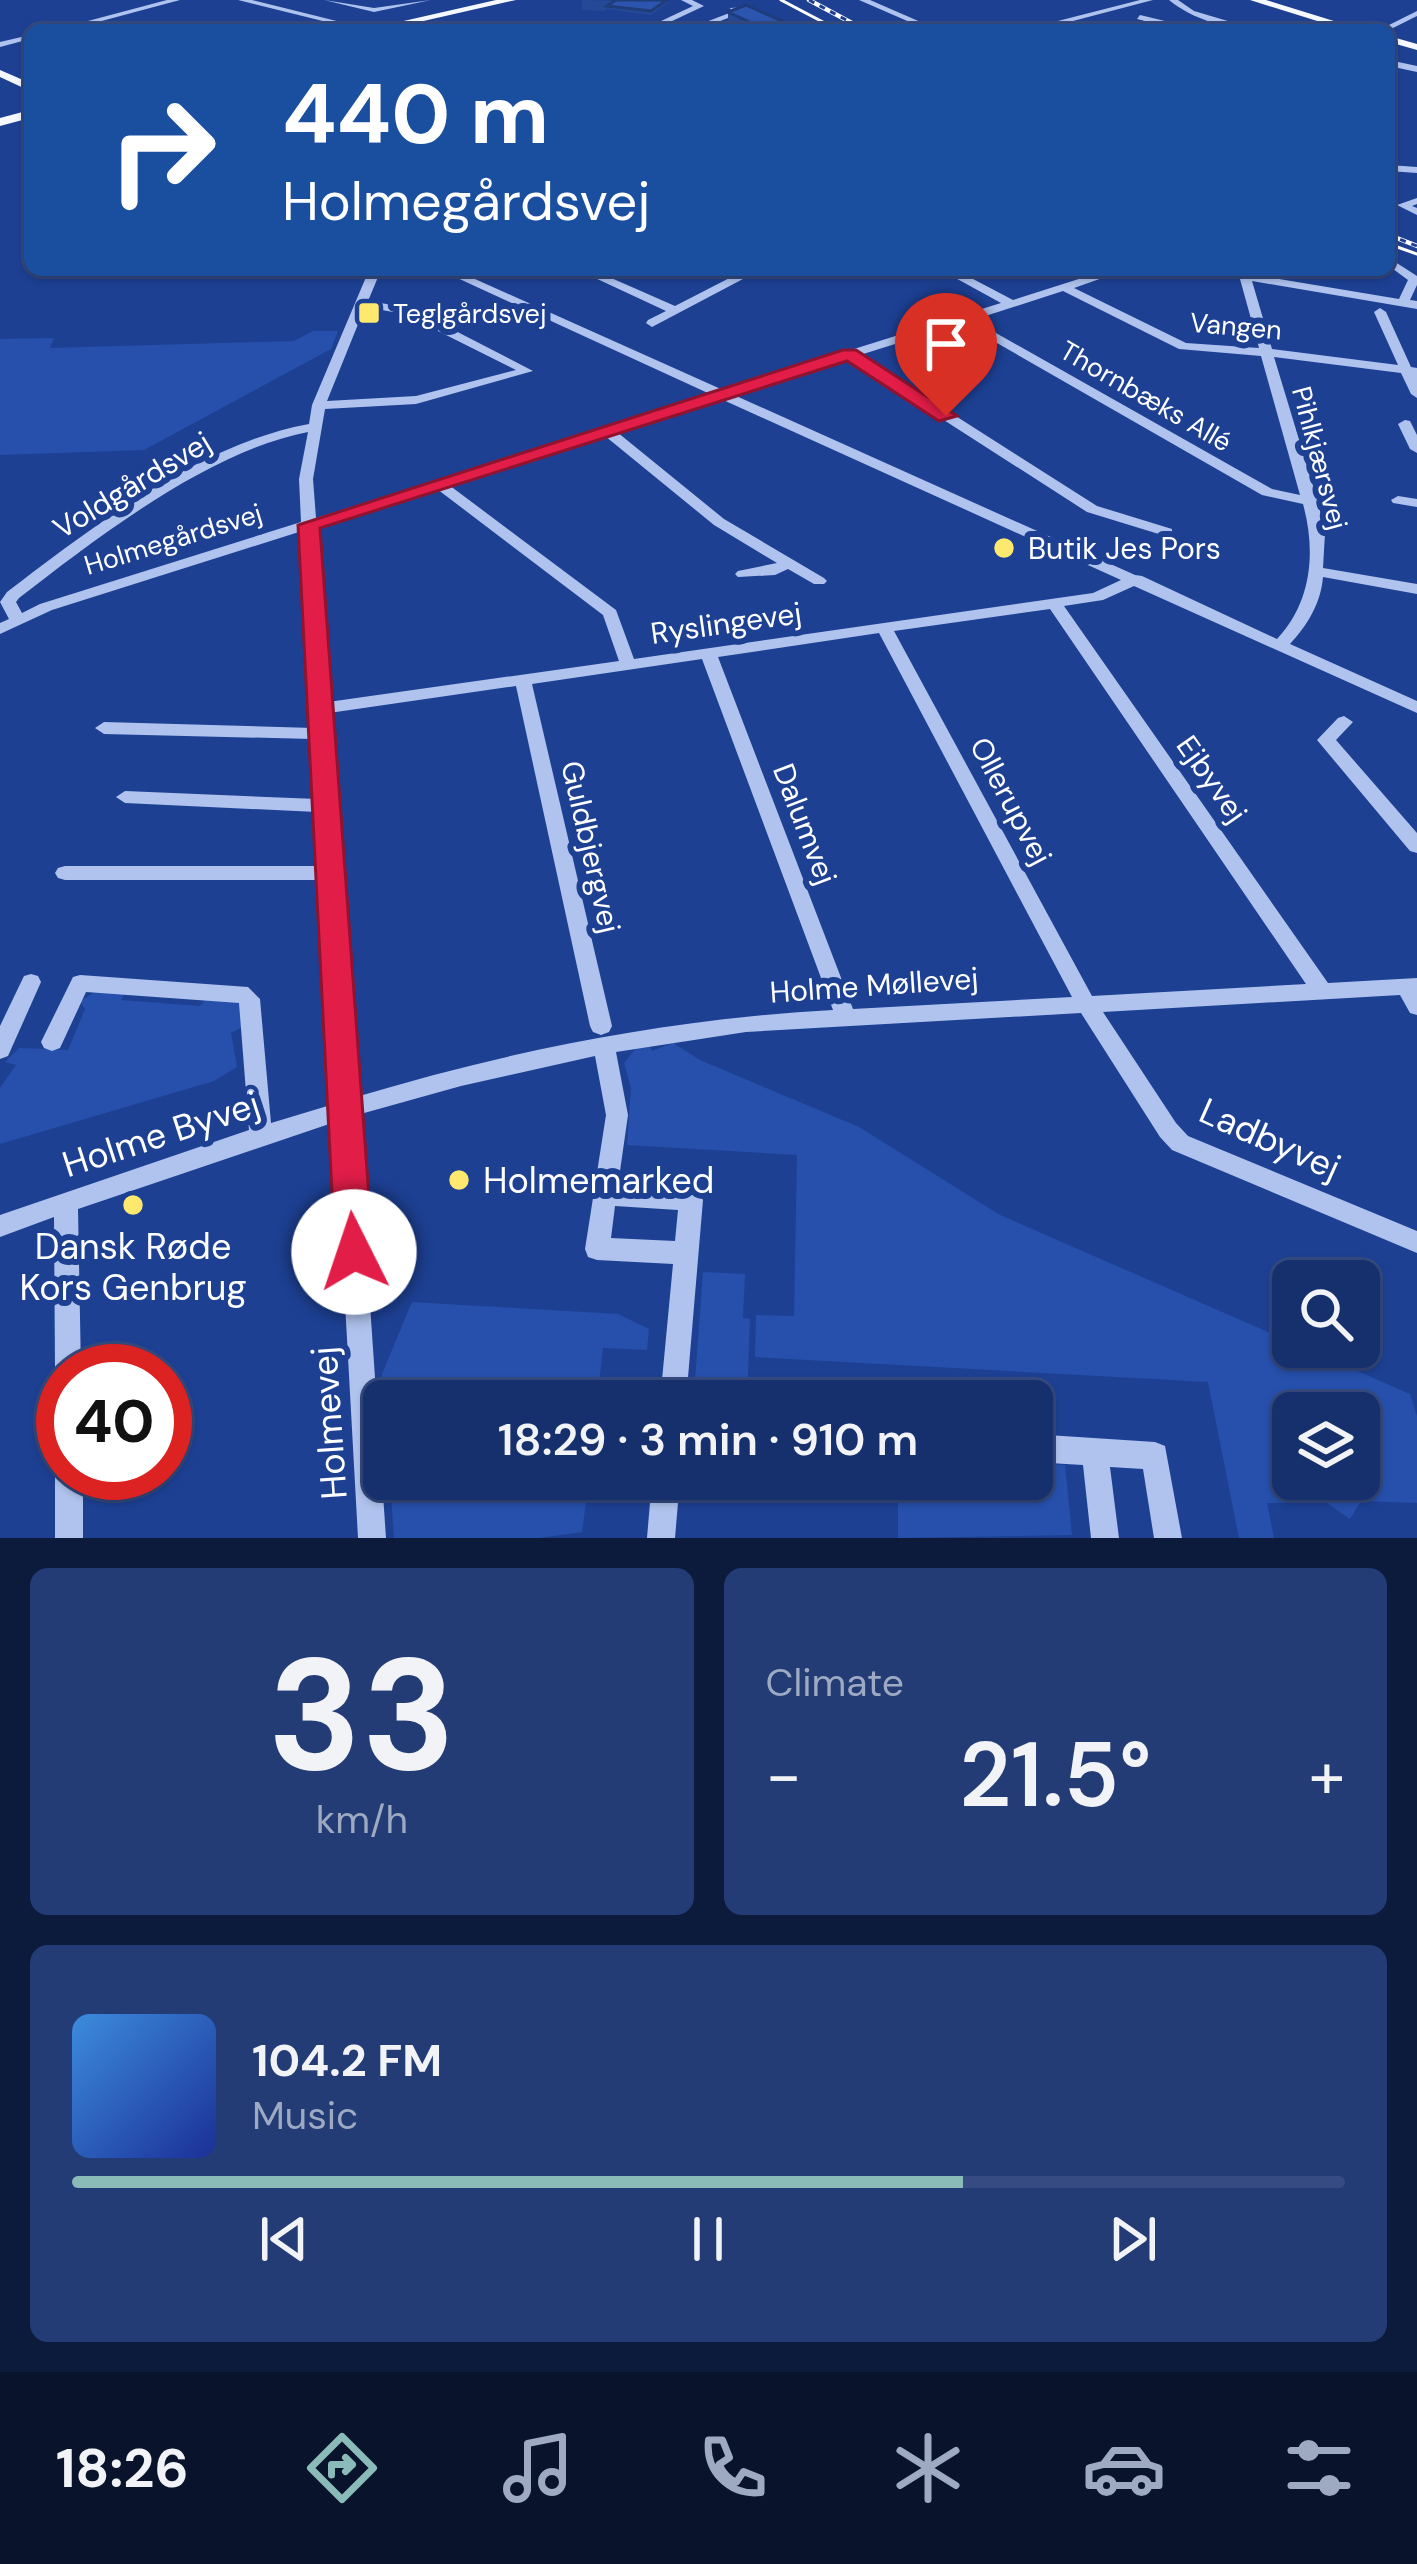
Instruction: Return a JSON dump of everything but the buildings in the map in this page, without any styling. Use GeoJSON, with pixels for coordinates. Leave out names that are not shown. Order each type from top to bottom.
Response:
{"type":"FeatureCollection","features":[{"type":"Feature","properties":{"kind":"main road"},"geometry":{"type":"LineString","coordinates":[[386,24],[511,0]]}},
{"type":"Feature","properties":{"kind":"main road"},"geometry":{"type":"LineString","coordinates":[[490,2],[521,0]]}},
{"type":"Feature","properties":{"kind":"main road"},"geometry":{"type":"LineString","coordinates":[[1239,0],[1321,24]]}},
{"type":"Feature","properties":{"kind":"main road"},"geometry":{"type":"LineString","coordinates":[[1255,0],[1337,24]]}},
{"type":"Feature","properties":{"kind":"street"},"geometry":{"type":"LineString","coordinates":[[81,24],[175,0]]}},
{"type":"Feature","properties":{"kind":"street"},"geometry":{"type":"LineString","coordinates":[[242,0],[341,24]]}},
{"type":"Feature","properties":{"kind":"street"},"geometry":{"type":"LineString","coordinates":[[274,8],[298,0]]}},
{"type":"Feature","properties":{"kind":"street"},"geometry":{"type":"LineString","coordinates":[[328,0],[374,10],[427,0]]}},
{"type":"Feature","properties":{"kind":"street"},"geometry":{"type":"LineString","coordinates":[[683,0],[712,3],[780,24]]}},
{"type":"Feature","properties":{"kind":"street"},"geometry":{"type":"LineString","coordinates":[[660,24],[699,7],[683,0]]}},
{"type":"Feature","properties":{"kind":"street"},"geometry":{"type":"LineString","coordinates":[[863,0],[920,24]]}},
{"type":"Feature","properties":{"kind":"street"},"geometry":{"type":"LineString","coordinates":[[1054,24],[1149,0]]}},
{"type":"Feature","properties":{"kind":"street"},"geometry":{"type":"LineString","coordinates":[[1173,0],[1191,13],[1231,24]]}},
{"type":"Feature","properties":{"kind":"street"},"geometry":{"type":"LineString","coordinates":[[704,24],[740,11]]}},
{"type":"Feature","properties":{"kind":"street"},"geometry":{"type":"LineString","coordinates":[[1020,16],[1062,23]]}},
{"type":"Feature","properties":{"kind":"street"},"geometry":{"type":"LineString","coordinates":[[1140,17],[1167,24]]}},
{"type":"Feature","properties":{"kind":"street"},"geometry":{"type":"LineString","coordinates":[[1417,201],[1402,205],[1417,212]]}},
{"type":"Feature","properties":{"kind":"street","name":"Holmevej"},"geometry":{"type":"LineString","coordinates":[[372,276],[319,406],[306,479],[372,1538]]}},
{"type":"Feature","properties":{"kind":"street"},"geometry":{"type":"LineString","coordinates":[[460,276],[1417,708]]}},
{"type":"Feature","properties":{"kind":"street"},"geometry":{"type":"LineString","coordinates":[[597,276],[671,309]]}},
{"type":"Feature","properties":{"kind":"street"},"geometry":{"type":"LineString","coordinates":[[652,323],[741,276]]}},
{"type":"Feature","properties":{"kind":"street"},"geometry":{"type":"LineString","coordinates":[[958,276],[1010,303]]}},
{"type":"Feature","properties":{"kind":"street","name":"Holmegårdsvej"},"geometry":{"type":"LineString","coordinates":[[0,629],[17,619],[437,483],[1099,276]]}},
{"type":"Feature","properties":{"kind":"street"},"geometry":{"type":"LineString","coordinates":[[1235,276],[1410,304],[1415,280]]}},
{"type":"Feature","properties":{"kind":"street","name":"Pihlkjærsvej"},"geometry":{"type":"LineString","coordinates":[[1245,278],[1318,532],[1318,572],[1298,626],[1281,644]]}},
{"type":"Feature","properties":{"kind":"street","name":"Vangen"},"geometry":{"type":"LineString","coordinates":[[1063,287],[1170,343],[1411,371]]}},
{"type":"Feature","properties":{"kind":"street"},"geometry":{"type":"LineString","coordinates":[[319,406],[416,400],[527,371],[407,311],[361,303]]}},
{"type":"Feature","properties":{"kind":"street"},"geometry":{"type":"LineString","coordinates":[[1380,312],[1411,371],[1417,394]]}},
{"type":"Feature","properties":{"kind":"street","name":"Thornbæks Allé"},"geometry":{"type":"LineString","coordinates":[[962,318],[1267,492],[1311,502]]}},
{"type":"Feature","properties":{"kind":"street"},"geometry":{"type":"LineString","coordinates":[[1396,349],[1417,350]]}},
{"type":"Feature","properties":{"kind":"street"},"geometry":{"type":"LineString","coordinates":[[850,354],[1092,509],[1167,532]]}},
{"type":"Feature","properties":{"kind":"street"},"geometry":{"type":"LineString","coordinates":[[1405,424],[1416,446]]}},
{"type":"Feature","properties":{"kind":"street","name":"Voldgårdsvej"},"geometry":{"type":"LineString","coordinates":[[17,619],[8,602],[13,595],[110,524],[207,467],[284,432],[313,427]]}},
{"type":"Feature","properties":{"kind":"street"},"geometry":{"type":"LineString","coordinates":[[606,430],[719,522],[819,581]]}},
{"type":"Feature","properties":{"kind":"street"},"geometry":{"type":"LineString","coordinates":[[437,483],[610,613],[628,664]]}},
{"type":"Feature","properties":{"kind":"street"},"geometry":{"type":"LineString","coordinates":[[1398,500],[1417,503]]}},
{"type":"Feature","properties":{"kind":"street"},"geometry":{"type":"LineString","coordinates":[[743,574],[788,563]]}},
{"type":"Feature","properties":{"kind":"street"},"geometry":{"type":"LineString","coordinates":[[1318,572],[1417,589]]}},
{"type":"Feature","properties":{"kind":"street","name":"Ryslingevej"},"geometry":{"type":"LineString","coordinates":[[320,709],[1112,594],[1137,579]]}},
{"type":"Feature","properties":{"kind":"street","name":"Ejbyvej"},"geometry":{"type":"LineString","coordinates":[[1054,603],[1320,988]]}},
{"type":"Feature","properties":{"kind":"street","name":"Ollerupvej"},"geometry":{"type":"LineString","coordinates":[[884,627],[1085,1002]]}},
{"type":"Feature","properties":{"kind":"street","name":"Dalumvej"},"geometry":{"type":"LineString","coordinates":[[707,653],[846,1017]]}},
{"type":"Feature","properties":{"kind":"street","name":"Guldbjergvej"},"geometry":{"type":"LineString","coordinates":[[523,680],[603,1035],[616,1115],[597,1249],[686,1253]]}},
{"type":"Feature","properties":{"kind":"street"},"geometry":{"type":"LineString","coordinates":[[1344,722],[1326,740],[1417,846]]}},
{"type":"Feature","properties":{"kind":"street"},"geometry":{"type":"LineString","coordinates":[[104,728],[321,734]]}},
{"type":"Feature","properties":{"kind":"street"},"geometry":{"type":"LineString","coordinates":[[125,797],[326,806]]}},
{"type":"Feature","properties":{"kind":"street"},"geometry":{"type":"LineString","coordinates":[[64,874],[330,873]]}},
{"type":"Feature","properties":{"kind":"street"},"geometry":{"type":"LineString","coordinates":[[0,1050],[31,982]]}},
{"type":"Feature","properties":{"kind":"street"},"geometry":{"type":"LineString","coordinates":[[52,1042],[80,983],[242,993],[249,1000],[261,1138]]}},
{"type":"Feature","properties":{"kind":"street"},"geometry":{"type":"LineString","coordinates":[[1411,985],[1417,1007]]}},
{"type":"Feature","properties":{"kind":"street","name":"Holme Møllevej"},"geometry":{"type":"LineString","coordinates":[[344,1112],[603,1035],[1411,985]]}},
{"type":"Feature","properties":{"kind":"street","name":"Ladbyvej"},"geometry":{"type":"LineString","coordinates":[[1085,1002],[1180,1143],[1417,1242]]}},
{"type":"Feature","properties":{"kind":"street","name":"Holme Byvej"},"geometry":{"type":"LineString","coordinates":[[0,1226],[344,1112]]}},
{"type":"Feature","properties":{"kind":"street"},"geometry":{"type":"LineString","coordinates":[[605,1196],[691,1200],[675,1380]]}},
{"type":"Feature","properties":{"kind":"street"},"geometry":{"type":"LineString","coordinates":[[66,1202],[68,1344]]}},
{"type":"Feature","properties":{"kind":"street"},"geometry":{"type":"LineString","coordinates":[[1053,1449],[1155,1456],[1168,1538]]}},
{"type":"Feature","properties":{"kind":"street"},"geometry":{"type":"LineString","coordinates":[[1095,1452],[1105,1538]]}},
{"type":"Feature","properties":{"kind":"street"},"geometry":{"type":"LineString","coordinates":[[69,1500],[69,1538]]}},
{"type":"Feature","properties":{"kind":"street"},"geometry":{"type":"LineString","coordinates":[[662,1538],[665,1500]]}},
{"type":"Feature","properties":{"kind":"shaded area"},"geometry":{"type":"Polygon","coordinates":[[[313,331],[338,331],[331,349],[144,450],[0,455],[0,339],[54,338],[50,348],[294,341],[313,331]]]}},
{"type":"Feature","properties":{"kind":"shaded area"},"geometry":{"type":"Polygon","coordinates":[[[126,990],[121,1000],[200,1006],[206,999],[239,998],[244,1026],[231,1033],[237,1067],[214,1081],[0,1144],[0,1088],[16,1065],[5,1062],[19,1048],[68,1050],[85,1009],[80,1001],[97,991],[126,990]]]}},
{"type":"Feature","properties":{"kind":"shaded area"},"geometry":{"type":"Polygon","coordinates":[[[673,1043],[700,1060],[859,1127],[1000,1215],[1272,1334],[1272,1368],[1351,1368],[1410,1394],[1417,1416],[1417,1503],[1361,1501],[1350,1519],[1327,1503],[1267,1503],[1274,1538],[1239,1538],[1208,1382],[755,1357],[756,1315],[794,1316],[797,1155],[627,1145],[631,1088],[624,1063],[636,1048],[652,1051],[673,1043]]]}},
{"type":"Feature","properties":{"kind":"shaded area"},"geometry":{"type":"Polygon","coordinates":[[[703,1272],[745,1274],[743,1318],[750,1319],[748,1380],[695,1380],[703,1272]]]}},
{"type":"Feature","properties":{"kind":"shaded area"},"geometry":{"type":"Polygon","coordinates":[[[412,1302],[618,1314],[649,1329],[647,1350],[603,1348],[599,1380],[382,1380],[412,1302]]]}},
{"type":"Feature","properties":{"kind":"shaded area"},"geometry":{"type":"Polygon","coordinates":[[[1053,1464],[1065,1465],[1072,1535],[898,1538],[898,1500],[1053,1500],[1053,1464]]]}},
{"type":"Feature","properties":{"kind":"shaded area"},"geometry":{"type":"Polygon","coordinates":[[[391,1500],[586,1500],[582,1532],[539,1538],[394,1538],[391,1500]]]}},
{"type":"Feature","properties":{"kind":"tram line"},"geometry":{"type":"LineString","coordinates":[[781,0],[827,24]]}},
{"type":"Feature","properties":{"kind":"tram line"},"geometry":{"type":"LineString","coordinates":[[1395,246],[1417,254]]}},
{"type":"Feature","properties":{"kind":"railway"},"geometry":{"type":"LineString","coordinates":[[809,0],[854,24]]}},
{"type":"Feature","properties":{"kind":"railway"},"geometry":{"type":"LineString","coordinates":[[1395,237],[1417,246]]}},
{"type":"Feature","properties":{"kind":"place","name":"Teglgårdsvej"},"geometry":{"type":"Point","coordinates":[369,313]}},
{"type":"Feature","properties":{"kind":"place","name":"Butik Jes Pors"},"geometry":{"type":"Point","coordinates":[1004,548]}},
{"type":"Feature","properties":{"kind":"place","name":"Holmemarked"},"geometry":{"type":"Point","coordinates":[459,1180]}},
{"type":"Feature","properties":{"kind":"place","name":"Dansk Røde Kors Genbrug"},"geometry":{"type":"Point","coordinates":[133,1205]}},
{"type":"Feature","properties":{"kind":"route"},"geometry":{"type":"LineString","coordinates":[[354,1252],[309,525],[850,354],[946,416]]}}]}
